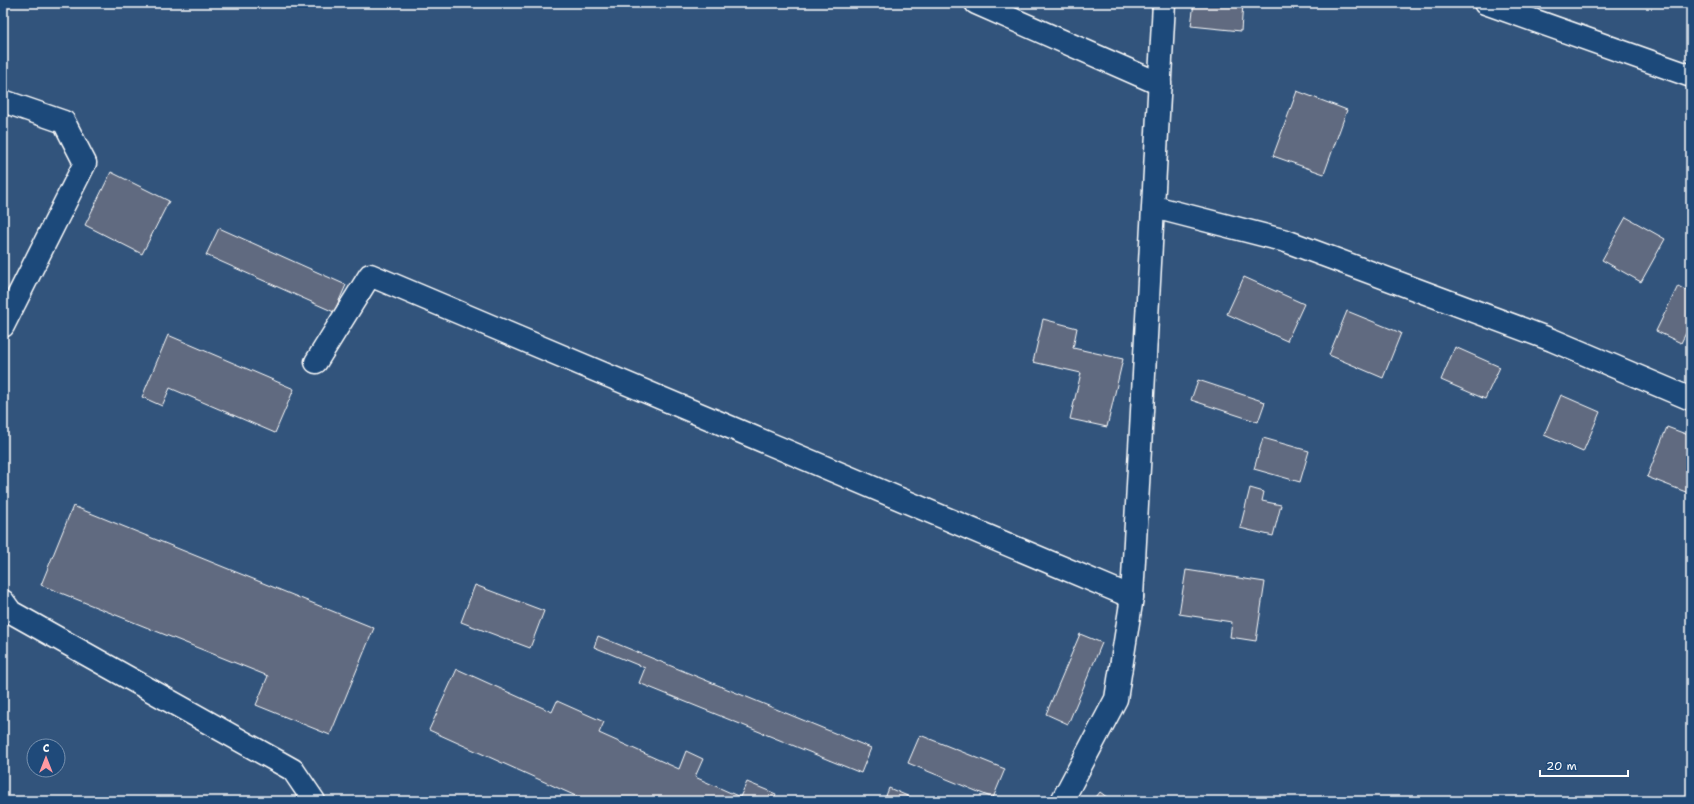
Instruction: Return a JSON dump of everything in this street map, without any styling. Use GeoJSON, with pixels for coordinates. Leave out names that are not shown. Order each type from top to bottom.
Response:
{"type":"FeatureCollection","features":[{"type":"Feature","properties":{"kind":"street"},"geometry":{"type":"LineString","coordinates":[[976,3],[1160,84]]}},
{"type":"Feature","properties":{"kind":"street"},"geometry":{"type":"LineString","coordinates":[[1062,801],[1116,699],[1132,597],[1164,3]]}},
{"type":"Feature","properties":{"kind":"street"},"geometry":{"type":"LineString","coordinates":[[1485,3],[1691,76]]}},
{"type":"Feature","properties":{"kind":"street"},"geometry":{"type":"LineString","coordinates":[[3,101],[64,122],[85,163],[3,326]]}},
{"type":"Feature","properties":{"kind":"street"},"geometry":{"type":"LineString","coordinates":[[1154,207],[1286,241],[1552,340],[1691,399]]}},
{"type":"Feature","properties":{"kind":"street"},"geometry":{"type":"LineString","coordinates":[[316,362],[370,275],[1132,597]]}},
{"type":"Feature","properties":{"kind":"street"},"geometry":{"type":"LineString","coordinates":[[3,601],[11,612],[293,770],[314,801]]}},
{"type":"Feature","properties":{"kind":"building"},"geometry":{"type":"Polygon","coordinates":[[[1194,3],[1243,3],[1241,31],[1191,26],[1194,3]]]}},
{"type":"Feature","properties":{"kind":"building"},"geometry":{"type":"Polygon","coordinates":[[[1297,91],[1347,110],[1324,174],[1273,156],[1297,91]]]}},
{"type":"Feature","properties":{"kind":"building"},"geometry":{"type":"Polygon","coordinates":[[[111,172],[169,201],[142,254],[85,225],[111,172]]]}},
{"type":"Feature","properties":{"kind":"building"},"geometry":{"type":"Polygon","coordinates":[[[1626,217],[1665,239],[1641,282],[1602,260],[1626,217]]]}},
{"type":"Feature","properties":{"kind":"building"},"geometry":{"type":"Polygon","coordinates":[[[219,228],[346,285],[334,312],[206,255],[219,228]]]}},
{"type":"Feature","properties":{"kind":"building"},"geometry":{"type":"Polygon","coordinates":[[[1244,277],[1304,304],[1287,341],[1227,314],[1244,277]]]}},
{"type":"Feature","properties":{"kind":"building"},"geometry":{"type":"Polygon","coordinates":[[[1678,286],[1691,293],[1691,323],[1681,343],[1656,331],[1678,286]]]}},
{"type":"Feature","properties":{"kind":"building"},"geometry":{"type":"Polygon","coordinates":[[[1347,311],[1401,333],[1383,378],[1329,355],[1347,311]]]}},
{"type":"Feature","properties":{"kind":"building"},"geometry":{"type":"Polygon","coordinates":[[[1043,319],[1077,328],[1073,348],[1123,359],[1107,427],[1070,419],[1081,373],[1033,362],[1043,319]]]}},
{"type":"Feature","properties":{"kind":"building"},"geometry":{"type":"Polygon","coordinates":[[[168,335],[294,389],[275,433],[170,388],[162,406],[142,397],[168,335]]]}},
{"type":"Feature","properties":{"kind":"building"},"geometry":{"type":"Polygon","coordinates":[[[1455,347],[1500,367],[1485,399],[1441,380],[1455,347]]]}},
{"type":"Feature","properties":{"kind":"building"},"geometry":{"type":"Polygon","coordinates":[[[1198,380],[1265,402],[1258,422],[1191,400],[1198,380]]]}},
{"type":"Feature","properties":{"kind":"building"},"geometry":{"type":"Polygon","coordinates":[[[1561,395],[1600,412],[1583,452],[1544,435],[1561,395]]]}},
{"type":"Feature","properties":{"kind":"building"},"geometry":{"type":"Polygon","coordinates":[[[1667,427],[1691,436],[1691,494],[1647,477],[1667,427]]]}},
{"type":"Feature","properties":{"kind":"building"},"geometry":{"type":"Polygon","coordinates":[[[1263,438],[1309,451],[1300,482],[1254,469],[1263,438]]]}},
{"type":"Feature","properties":{"kind":"building"},"geometry":{"type":"Polygon","coordinates":[[[1250,488],[1264,492],[1262,501],[1281,505],[1273,536],[1240,528],[1250,488]]]}},
{"type":"Feature","properties":{"kind":"building"},"geometry":{"type":"Polygon","coordinates":[[[73,506],[374,628],[330,735],[256,705],[268,676],[41,585],[73,506]]]}},
{"type":"Feature","properties":{"kind":"building"},"geometry":{"type":"Polygon","coordinates":[[[1186,570],[1265,582],[1256,641],[1230,637],[1232,622],[1179,614],[1186,570]]]}},
{"type":"Feature","properties":{"kind":"building"},"geometry":{"type":"Polygon","coordinates":[[[475,585],[544,611],[530,648],[461,622],[475,585]]]}},
{"type":"Feature","properties":{"kind":"building"},"geometry":{"type":"Polygon","coordinates":[[[1080,634],[1102,643],[1068,724],[1046,714],[1080,634]]]}},
{"type":"Feature","properties":{"kind":"building"},"geometry":{"type":"Polygon","coordinates":[[[598,636],[871,748],[861,773],[639,683],[645,668],[594,647],[598,636]]]}},
{"type":"Feature","properties":{"kind":"building"},"geometry":{"type":"Polygon","coordinates":[[[457,669],[552,712],[557,701],[604,722],[599,733],[679,769],[686,751],[703,759],[695,777],[740,797],[747,782],[776,794],[773,801],[587,801],[429,730],[457,669]]]}},
{"type":"Feature","properties":{"kind":"building"},"geometry":{"type":"Polygon","coordinates":[[[920,735],[1005,769],[993,798],[908,763],[920,735]]]}},
{"type":"Feature","properties":{"kind":"building"},"geometry":{"type":"Polygon","coordinates":[[[889,788],[919,801],[884,801],[889,788]]]}},
{"type":"Feature","properties":{"kind":"building"},"geometry":{"type":"Polygon","coordinates":[[[1100,792],[1112,801],[1093,801],[1100,792]]]}}]}
